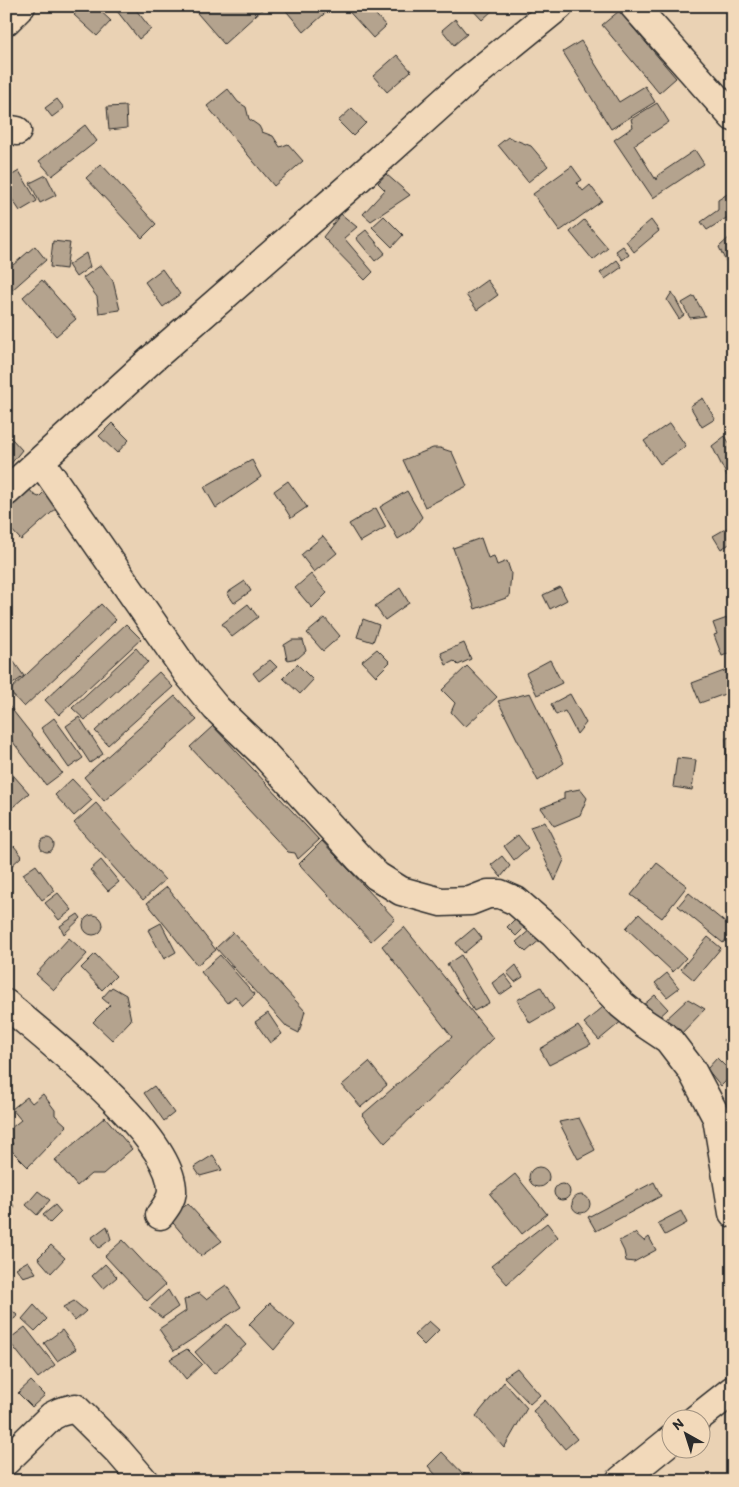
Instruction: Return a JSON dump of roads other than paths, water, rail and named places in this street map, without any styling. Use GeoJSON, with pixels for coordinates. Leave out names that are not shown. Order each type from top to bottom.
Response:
{"type":"FeatureCollection","features":[{"type":"Feature","properties":{"kind":"street"},"geometry":{"type":"LineString","coordinates":[[6,21],[20,6]]}},
{"type":"Feature","properties":{"kind":"street"},"geometry":{"type":"LineString","coordinates":[[6,492],[152,359],[349,188],[470,79],[559,6]]}},
{"type":"Feature","properties":{"kind":"street"},"geometry":{"type":"LineString","coordinates":[[634,6],[733,117]]}},
{"type":"Feature","properties":{"kind":"street"},"geometry":{"type":"LineString","coordinates":[[41,462],[188,674],[216,708],[266,754],[377,876],[401,891],[442,902],[470,901],[488,894],[500,894],[516,901],[554,934],[622,1005],[668,1039],[690,1069],[716,1118],[733,1213]]}},
{"type":"Feature","properties":{"kind":"street"},"geometry":{"type":"LineString","coordinates":[[6,1004],[111,1094],[151,1140],[169,1173],[171,1184],[171,1199],[160,1215]]}},
{"type":"Feature","properties":{"kind":"street"},"geometry":{"type":"LineString","coordinates":[[708,1410],[733,1390]]}},
{"type":"Feature","properties":{"kind":"street"},"geometry":{"type":"LineString","coordinates":[[6,1461],[52,1416],[75,1408],[119,1452],[144,1481]]}},
{"type":"Feature","properties":{"kind":"street"},"geometry":{"type":"LineString","coordinates":[[620,1481],[662,1447]]}}]}
